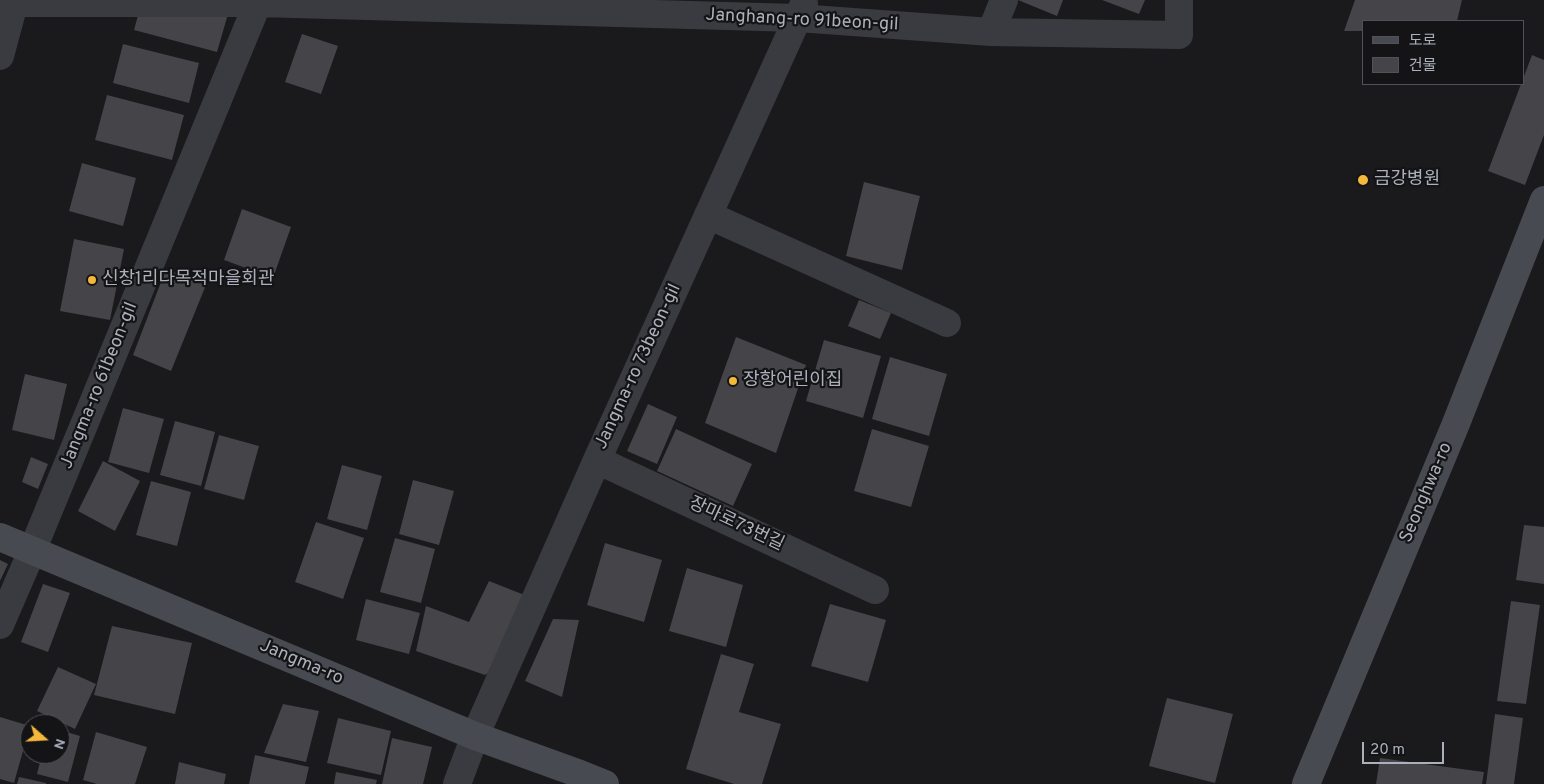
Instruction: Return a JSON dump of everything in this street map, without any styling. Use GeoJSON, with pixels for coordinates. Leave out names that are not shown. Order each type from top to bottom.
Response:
{"type":"FeatureCollection","features":[{"type":"Feature","properties":{"kind":"main road","name":"Seonghwa-ro"},"geometry":{"type":"LineString","coordinates":[[1306,784],[1455,426],[1544,200]]}},
{"type":"Feature","properties":{"kind":"main road","name":"Jangma-ro"},"geometry":{"type":"LineString","coordinates":[[0,537],[475,736],[605,784]]}},
{"type":"Feature","properties":{"kind":"street"},"geometry":{"type":"LineString","coordinates":[[991,32],[1004,0]]}},
{"type":"Feature","properties":{"kind":"street","name":"Janghang-ro 91beon-gil"},"geometry":{"type":"LineString","coordinates":[[12,1],[258,1],[802,9],[991,32],[1179,35],[1178,0]]}},
{"type":"Feature","properties":{"kind":"street"},"geometry":{"type":"LineString","coordinates":[[0,56],[12,1]]}},
{"type":"Feature","properties":{"kind":"street","name":"Jangma-ro 61beon-gil"},"geometry":{"type":"LineString","coordinates":[[0,625],[258,1]]}},
{"type":"Feature","properties":{"kind":"street","name":"Jangma-ro 73beon-gil"},"geometry":{"type":"LineString","coordinates":[[457,784],[475,736],[597,460],[802,9]]}},
{"type":"Feature","properties":{"kind":"street"},"geometry":{"type":"LineString","coordinates":[[708,215],[947,323]]}},
{"type":"Feature","properties":{"kind":"street","name":"장마로73번길"},"geometry":{"type":"LineString","coordinates":[[597,460],[875,590]]}},
{"type":"Feature","properties":{"kind":"building"},"geometry":{"type":"Polygon","coordinates":[[[1018,0],[1063,0],[1057,16],[1018,0]]]}},
{"type":"Feature","properties":{"kind":"building"},"geometry":{"type":"Polygon","coordinates":[[[1102,0],[1145,0],[1139,14],[1102,0]]]}},
{"type":"Feature","properties":{"kind":"building"},"geometry":{"type":"Polygon","coordinates":[[[1355,0],[1462,0],[1457,20],[1362,20],[1362,31],[1344,31],[1355,0]]]}},
{"type":"Feature","properties":{"kind":"building"},"geometry":{"type":"Polygon","coordinates":[[[140,8],[228,14],[217,52],[134,30],[140,8]]]}},
{"type":"Feature","properties":{"kind":"building"},"geometry":{"type":"Polygon","coordinates":[[[302,34],[338,46],[321,94],[285,82],[302,34]]]}},
{"type":"Feature","properties":{"kind":"building"},"geometry":{"type":"Polygon","coordinates":[[[123,44],[199,63],[189,103],[113,83],[123,44]]]}},
{"type":"Feature","properties":{"kind":"building"},"geometry":{"type":"Polygon","coordinates":[[[1532,55],[1544,60],[1544,135],[1525,185],[1488,171],[1521,85],[1524,85],[1524,76],[1532,55]]]}},
{"type":"Feature","properties":{"kind":"building"},"geometry":{"type":"Polygon","coordinates":[[[107,95],[184,115],[172,160],[95,140],[107,95]]]}},
{"type":"Feature","properties":{"kind":"building"},"geometry":{"type":"Polygon","coordinates":[[[82,163],[136,178],[123,226],[69,211],[82,163]]]}},
{"type":"Feature","properties":{"kind":"building"},"geometry":{"type":"Polygon","coordinates":[[[864,182],[920,196],[902,270],[846,256],[864,182]]]}},
{"type":"Feature","properties":{"kind":"building"},"geometry":{"type":"Polygon","coordinates":[[[242,209],[291,227],[273,278],[224,260],[242,209]]]}},
{"type":"Feature","properties":{"kind":"building","name":"신창1리다목적마을회관"},"geometry":{"type":"Polygon","coordinates":[[[74,239],[124,249],[110,320],[60,311],[74,239]]]}},
{"type":"Feature","properties":{"kind":"building"},"geometry":{"type":"Polygon","coordinates":[[[166,269],[206,285],[171,371],[133,355],[166,269]]]}},
{"type":"Feature","properties":{"kind":"building"},"geometry":{"type":"Polygon","coordinates":[[[859,300],[891,313],[880,339],[848,326],[859,300]]]}},
{"type":"Feature","properties":{"kind":"building"},"geometry":{"type":"Polygon","coordinates":[[[736,337],[806,365],[776,453],[705,423],[736,337]]]}},
{"type":"Feature","properties":{"kind":"building"},"geometry":{"type":"Polygon","coordinates":[[[824,340],[881,356],[863,418],[806,401],[824,340]]]}},
{"type":"Feature","properties":{"kind":"building"},"geometry":{"type":"Polygon","coordinates":[[[890,357],[947,374],[929,436],[872,419],[890,357]]]}},
{"type":"Feature","properties":{"kind":"building"},"geometry":{"type":"Polygon","coordinates":[[[25,374],[67,384],[54,440],[12,430],[25,374]]]}},
{"type":"Feature","properties":{"kind":"building"},"geometry":{"type":"Polygon","coordinates":[[[648,404],[677,417],[657,464],[627,451],[648,404]]]}},
{"type":"Feature","properties":{"kind":"building"},"geometry":{"type":"Polygon","coordinates":[[[123,408],[164,419],[149,473],[108,462],[123,408]]]}},
{"type":"Feature","properties":{"kind":"building"},"geometry":{"type":"Polygon","coordinates":[[[175,421],[215,432],[201,486],[160,475],[175,421]]]}},
{"type":"Feature","properties":{"kind":"building"},"geometry":{"type":"Polygon","coordinates":[[[676,429],[752,464],[733,506],[657,471],[676,429]]]}},
{"type":"Feature","properties":{"kind":"building"},"geometry":{"type":"Polygon","coordinates":[[[872,429],[929,446],[911,507],[854,491],[872,429]]]}},
{"type":"Feature","properties":{"kind":"building"},"geometry":{"type":"Polygon","coordinates":[[[219,435],[259,446],[244,500],[204,489],[219,435]]]}},
{"type":"Feature","properties":{"kind":"building"},"geometry":{"type":"Polygon","coordinates":[[[31,457],[48,464],[38,489],[22,482],[31,457]]]}},
{"type":"Feature","properties":{"kind":"building"},"geometry":{"type":"Polygon","coordinates":[[[103,461],[140,481],[115,531],[78,511],[103,461]]]}},
{"type":"Feature","properties":{"kind":"building"},"geometry":{"type":"Polygon","coordinates":[[[342,465],[382,476],[367,530],[327,519],[342,465]]]}},
{"type":"Feature","properties":{"kind":"building"},"geometry":{"type":"Polygon","coordinates":[[[413,480],[454,491],[439,545],[399,534],[413,480]]]}},
{"type":"Feature","properties":{"kind":"building"},"geometry":{"type":"Polygon","coordinates":[[[151,481],[191,492],[177,546],[136,535],[151,481]]]}},
{"type":"Feature","properties":{"kind":"building"},"geometry":{"type":"Polygon","coordinates":[[[316,522],[364,538],[343,599],[295,582],[316,522]]]}},
{"type":"Feature","properties":{"kind":"building"},"geometry":{"type":"Polygon","coordinates":[[[1524,525],[1544,527],[1544,584],[1516,580],[1524,525]]]}},
{"type":"Feature","properties":{"kind":"building"},"geometry":{"type":"Polygon","coordinates":[[[395,538],[435,549],[421,603],[380,592],[395,538]]]}},
{"type":"Feature","properties":{"kind":"building"},"geometry":{"type":"Polygon","coordinates":[[[605,543],[662,560],[644,622],[587,605],[605,543]]]}},
{"type":"Feature","properties":{"kind":"building"},"geometry":{"type":"Polygon","coordinates":[[[0,560],[8,564],[0,581],[0,560]]]}},
{"type":"Feature","properties":{"kind":"building"},"geometry":{"type":"Polygon","coordinates":[[[687,568],[743,585],[726,647],[669,631],[687,568]]]}},
{"type":"Feature","properties":{"kind":"building"},"geometry":{"type":"Polygon","coordinates":[[[489,581],[527,596],[495,668],[485,675],[416,651],[426,606],[469,622],[489,581]]]}},
{"type":"Feature","properties":{"kind":"building"},"geometry":{"type":"Polygon","coordinates":[[[43,584],[70,593],[48,652],[21,642],[43,584]]]}},
{"type":"Feature","properties":{"kind":"building"},"geometry":{"type":"Polygon","coordinates":[[[366,599],[420,613],[409,654],[356,640],[366,599]]]}},
{"type":"Feature","properties":{"kind":"building"},"geometry":{"type":"Polygon","coordinates":[[[1511,601],[1540,605],[1526,704],[1497,701],[1511,601]]]}},
{"type":"Feature","properties":{"kind":"building"},"geometry":{"type":"Polygon","coordinates":[[[830,604],[886,620],[868,682],[811,666],[830,604]]]}},
{"type":"Feature","properties":{"kind":"building"},"geometry":{"type":"Polygon","coordinates":[[[553,619],[579,620],[562,697],[525,681],[553,619]]]}},
{"type":"Feature","properties":{"kind":"building"},"geometry":{"type":"Polygon","coordinates":[[[112,626],[192,643],[175,714],[94,695],[112,626]]]}},
{"type":"Feature","properties":{"kind":"building"},"geometry":{"type":"Polygon","coordinates":[[[721,654],[754,664],[739,712],[781,724],[762,784],[734,784],[686,769],[721,654]]]}},
{"type":"Feature","properties":{"kind":"building"},"geometry":{"type":"Polygon","coordinates":[[[58,667],[96,684],[75,729],[70,727],[70,714],[43,714],[37,711],[58,667]]]}},
{"type":"Feature","properties":{"kind":"building"},"geometry":{"type":"Polygon","coordinates":[[[1167,698],[1233,714],[1215,783],[1149,766],[1167,698]]]}},
{"type":"Feature","properties":{"kind":"building"},"geometry":{"type":"Polygon","coordinates":[[[283,704],[319,711],[306,762],[264,753],[283,704]]]}},
{"type":"Feature","properties":{"kind":"building"},"geometry":{"type":"Polygon","coordinates":[[[1495,714],[1523,718],[1514,784],[1486,784],[1495,714]]]}},
{"type":"Feature","properties":{"kind":"building"},"geometry":{"type":"Polygon","coordinates":[[[0,717],[20,723],[20,762],[14,783],[0,779],[0,717]]]}},
{"type":"Feature","properties":{"kind":"building"},"geometry":{"type":"Polygon","coordinates":[[[338,718],[391,731],[381,775],[327,763],[338,718]]]}},
{"type":"Feature","properties":{"kind":"building"},"geometry":{"type":"Polygon","coordinates":[[[96,732],[147,747],[135,784],[97,784],[83,780],[96,732]]]}},
{"type":"Feature","properties":{"kind":"building"},"geometry":{"type":"Polygon","coordinates":[[[70,733],[80,736],[68,782],[37,774],[40,764],[70,764],[70,733]]]}},
{"type":"Feature","properties":{"kind":"building"},"geometry":{"type":"Polygon","coordinates":[[[392,738],[432,747],[423,784],[382,784],[392,738]]]}},
{"type":"Feature","properties":{"kind":"building"},"geometry":{"type":"Polygon","coordinates":[[[255,755],[309,767],[305,784],[249,784],[255,755]]]}},
{"type":"Feature","properties":{"kind":"building"},"geometry":{"type":"Polygon","coordinates":[[[1380,758],[1484,772],[1482,784],[1376,784],[1380,758]]]}},
{"type":"Feature","properties":{"kind":"building"},"geometry":{"type":"Polygon","coordinates":[[[179,762],[226,774],[224,784],[175,784],[179,762]]]}},
{"type":"Feature","properties":{"kind":"building"},"geometry":{"type":"Polygon","coordinates":[[[336,772],[377,780],[376,784],[334,784],[336,772]]]}},
{"type":"Feature","properties":{"kind":"building"},"geometry":{"type":"Polygon","coordinates":[[[19,777],[46,783],[46,784],[17,784],[19,777]]]}},
{"type":"Feature","properties":{"kind":"place","name":"금강병원"},"geometry":{"type":"Point","coordinates":[1363,180]}},
{"type":"Feature","properties":{"kind":"place","name":"신창1리다목적마을회관"},"geometry":{"type":"Point","coordinates":[92,280]}},
{"type":"Feature","properties":{"kind":"place","name":"장항어린이집"},"geometry":{"type":"Point","coordinates":[733,381]}}]}
